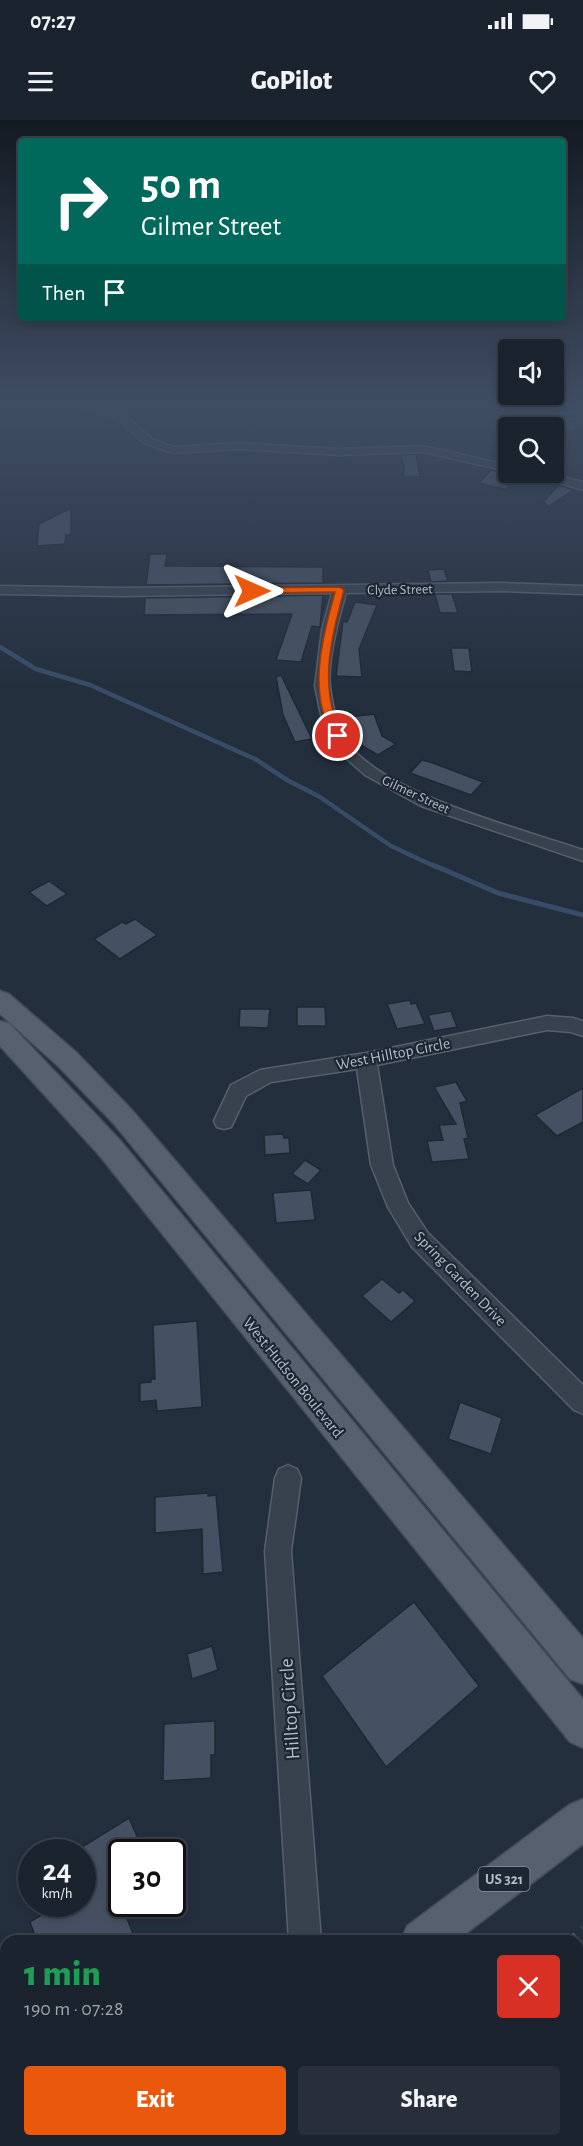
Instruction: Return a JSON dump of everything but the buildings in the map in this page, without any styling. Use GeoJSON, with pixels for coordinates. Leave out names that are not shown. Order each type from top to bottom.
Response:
{"type":"FeatureCollection","features":[{"type":"Feature","properties":{"kind":"main road"},"geometry":{"type":"LineString","coordinates":[[0,1000],[68,1060],[123,1117],[583,1666]]}},
{"type":"Feature","properties":{"kind":"main road","name":"West Hudson Boulevard"},"geometry":{"type":"LineString","coordinates":[[0,1030],[109,1148],[583,1729]]}},
{"type":"Feature","properties":{"kind":"main road","name":"US 321"},"geometry":{"type":"LineString","coordinates":[[430,1935],[583,1819]]}},
{"type":"Feature","properties":{"kind":"street","name":"Clyde Street"},"geometry":{"type":"LineString","coordinates":[[0,590],[121,592],[500,587],[583,590]]}},
{"type":"Feature","properties":{"kind":"street","name":"Gilmer Street"},"geometry":{"type":"LineString","coordinates":[[340,590],[329,630],[322,686],[331,724],[344,749],[371,772],[427,802],[583,856]]}},
{"type":"Feature","properties":{"kind":"street","name":"West Hilltop Circle"},"geometry":{"type":"LineString","coordinates":[[224,1120],[238,1091],[267,1075],[366,1060],[547,1023],[573,1025],[583,1029]]}},
{"type":"Feature","properties":{"kind":"street","name":"Spring Garden Drive"},"geometry":{"type":"LineString","coordinates":[[366,1060],[381,1166],[399,1207],[420,1240],[583,1402]]}},
{"type":"Feature","properties":{"kind":"street","name":"Hilltop Circle"},"geometry":{"type":"LineString","coordinates":[[288,1478],[278,1551],[305,1935]]}},
{"type":"Feature","properties":{"kind":"waterway"},"geometry":{"type":"LineString","coordinates":[[0,647],[36,669],[90,685],[255,759],[287,780],[320,797],[391,846],[436,867]]}},
{"type":"Feature","properties":{"kind":"waterway"},"geometry":{"type":"LineString","coordinates":[[433,865],[498,893],[583,915]]}},
{"type":"Feature","properties":{"kind":"railway"},"geometry":{"type":"LineString","coordinates":[[576,1935],[583,1929]]}},
{"type":"Feature","properties":{"kind":"route"},"geometry":{"type":"LineString","coordinates":[[252,591],[340,590],[329,630],[322,686],[331,724],[338,736]]}}]}
